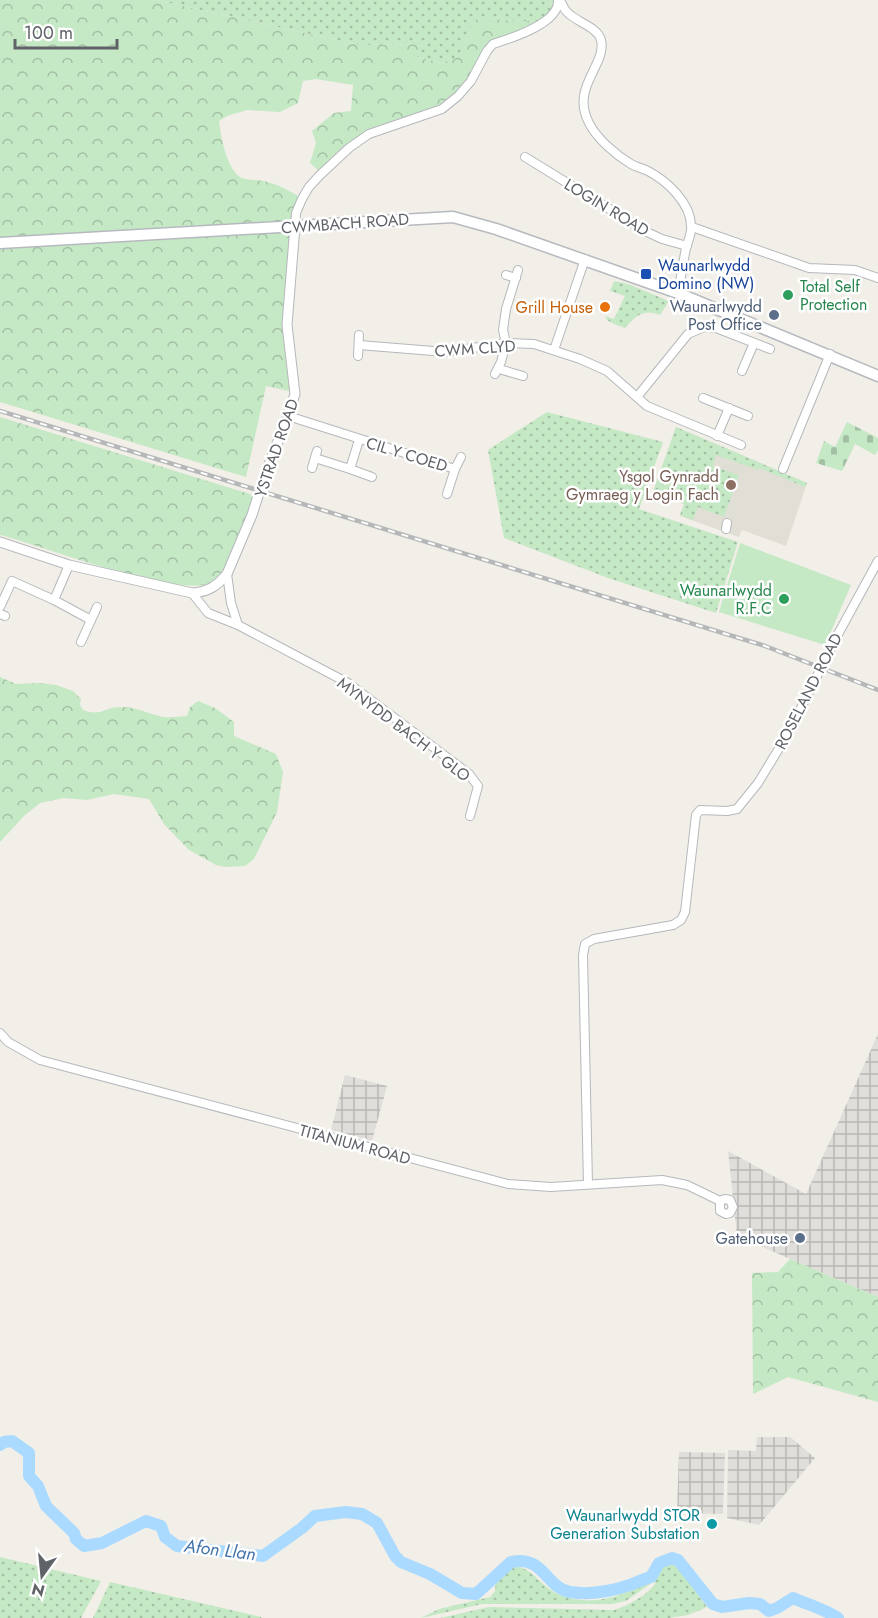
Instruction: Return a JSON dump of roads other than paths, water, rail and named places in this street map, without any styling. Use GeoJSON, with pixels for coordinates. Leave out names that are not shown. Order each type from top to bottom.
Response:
{"type":"FeatureCollection","features":[{"type":"Feature","properties":{"kind":"main road","name":"CWMBACH ROAD"},"geometry":{"type":"LineString","coordinates":[[0,243],[453,217],[585,259],[678,293],[830,354],[878,376]]}},
{"type":"Feature","properties":{"kind":"street"},"geometry":{"type":"LineString","coordinates":[[559,0],[561,11],[599,34],[602,41],[584,99],[584,110],[590,124],[620,157],[648,171],[679,196],[689,214],[692,227],[678,293]]}},
{"type":"Feature","properties":{"kind":"street","name":"YSTRAD ROAD"},"geometry":{"type":"LineString","coordinates":[[227,574],[252,515],[295,394],[287,325],[296,213],[309,187],[350,148],[369,134],[442,109],[471,81],[493,44],[536,26],[561,11]]}},
{"type":"Feature","properties":{"kind":"street","name":"LOGIN ROAD"},"geometry":{"type":"LineString","coordinates":[[528,161],[647,232],[687,246]]}},
{"type":"Feature","properties":{"kind":"street"},"geometry":{"type":"LineString","coordinates":[[692,227],[809,268],[855,270],[878,278]]}},
{"type":"Feature","properties":{"kind":"street"},"geometry":{"type":"LineString","coordinates":[[554,350],[585,259]]}},
{"type":"Feature","properties":{"kind":"street"},"geometry":{"type":"LineString","coordinates":[[506,275],[517,274],[506,309],[503,330],[506,343],[497,371],[523,376]]}},
{"type":"Feature","properties":{"kind":"street"},"geometry":{"type":"LineString","coordinates":[[637,397],[688,334],[704,327],[716,328],[770,350]]}},
{"type":"Feature","properties":{"kind":"street"},"geometry":{"type":"LineString","coordinates":[[358,356],[359,335]]}},
{"type":"Feature","properties":{"kind":"street","name":"CWM CLYD"},"geometry":{"type":"LineString","coordinates":[[359,345],[446,352],[506,343],[534,344],[607,371],[647,406],[741,445]]}},
{"type":"Feature","properties":{"kind":"street"},"geometry":{"type":"LineString","coordinates":[[742,371],[754,343]]}},
{"type":"Feature","properties":{"kind":"street"},"geometry":{"type":"LineString","coordinates":[[787,465],[830,354]]}},
{"type":"Feature","properties":{"kind":"street"},"geometry":{"type":"LineString","coordinates":[[703,398],[748,416]]}},
{"type":"Feature","properties":{"kind":"street"},"geometry":{"type":"LineString","coordinates":[[717,436],[729,408]]}},
{"type":"Feature","properties":{"kind":"street","name":"CIL Y COED"},"geometry":{"type":"LineString","coordinates":[[288,416],[455,469]]}},
{"type":"Feature","properties":{"kind":"street","name":"CIL Y COED"},"geometry":{"type":"LineString","coordinates":[[350,468],[359,440]]}},
{"type":"Feature","properties":{"kind":"street","name":"CIL Y COED"},"geometry":{"type":"LineString","coordinates":[[312,468],[316,455],[372,477]]}},
{"type":"Feature","properties":{"kind":"street","name":"CIL Y COED"},"geometry":{"type":"LineString","coordinates":[[447,494],[461,457]]}},
{"type":"Feature","properties":{"kind":"street"},"geometry":{"type":"LineString","coordinates":[[0,542],[69,565],[192,593],[217,586],[227,574]]}},
{"type":"Feature","properties":{"kind":"street","name":"ROSELAND ROAD"},"geometry":{"type":"LineString","coordinates":[[588,1184],[583,956],[585,944],[594,939],[674,925],[681,920],[685,912],[696,815],[700,810],[737,809],[758,783],[789,732],[878,561]]}},
{"type":"Feature","properties":{"kind":"street"},"geometry":{"type":"LineString","coordinates":[[54,600],[69,565]]}},
{"type":"Feature","properties":{"kind":"street"},"geometry":{"type":"LineString","coordinates":[[227,574],[231,603],[238,625]]}},
{"type":"Feature","properties":{"kind":"street"},"geometry":{"type":"LineString","coordinates":[[0,607],[8,580],[54,600],[91,620]]}},
{"type":"Feature","properties":{"kind":"street","name":"MYNYDD BACH Y GLO"},"geometry":{"type":"LineString","coordinates":[[192,593],[208,613],[238,625],[348,683],[469,774],[478,786],[470,816]]}},
{"type":"Feature","properties":{"kind":"street"},"geometry":{"type":"LineString","coordinates":[[81,642],[97,607]]}},
{"type":"Feature","properties":{"kind":"street","name":"TITANIUM ROAD"},"geometry":{"type":"LineString","coordinates":[[0,1033],[8,1042],[40,1060],[508,1184],[551,1187],[671,1181],[687,1185],[720,1201]]}},
{"type":"Feature","properties":{"kind":"waterway","name":"Afon Llan"},"geometry":{"type":"LineString","coordinates":[[0,1445],[12,1441],[29,1453],[29,1476],[38,1486],[46,1506],[84,1546],[102,1543],[146,1521],[161,1526],[165,1537],[177,1546],[263,1556],[315,1516],[346,1512],[362,1514],[377,1523],[395,1556],[401,1562],[430,1574],[462,1593],[476,1594],[511,1562],[531,1563],[562,1589],[585,1593],[616,1589],[651,1577],[659,1563],[672,1558],[678,1560],[713,1604],[722,1607],[749,1603],[760,1604],[769,1611],[793,1598],[838,1618]]}},
{"type":"Feature","properties":{"kind":"railway"},"geometry":{"type":"LineString","coordinates":[[0,411],[765,646],[878,690]]}},
{"type":"Feature","properties":{"kind":"place","name":"Waunarlwydd Domino (NW)"},"geometry":{"type":"Point","coordinates":[646,274]}},
{"type":"Feature","properties":{"kind":"place","name":"Total Self Protection"},"geometry":{"type":"Point","coordinates":[788,295]}},
{"type":"Feature","properties":{"kind":"place","name":"Grill House"},"geometry":{"type":"Point","coordinates":[605,307]}},
{"type":"Feature","properties":{"kind":"place","name":"Waunarlwydd Post Office"},"geometry":{"type":"Point","coordinates":[774,315]}},
{"type":"Feature","properties":{"kind":"place","name":"Ysgol Gynradd Gymraeg y Login Fach"},"geometry":{"type":"Point","coordinates":[731,485]}},
{"type":"Feature","properties":{"kind":"place","name":"Waunarlwydd R.F.C"},"geometry":{"type":"Point","coordinates":[784,599]}},
{"type":"Feature","properties":{"kind":"place","name":"Gatehouse"},"geometry":{"type":"Point","coordinates":[800,1238]}},
{"type":"Feature","properties":{"kind":"place","name":"Waunarlwydd STOR Generation Substation"},"geometry":{"type":"Point","coordinates":[712,1524]}}]}
